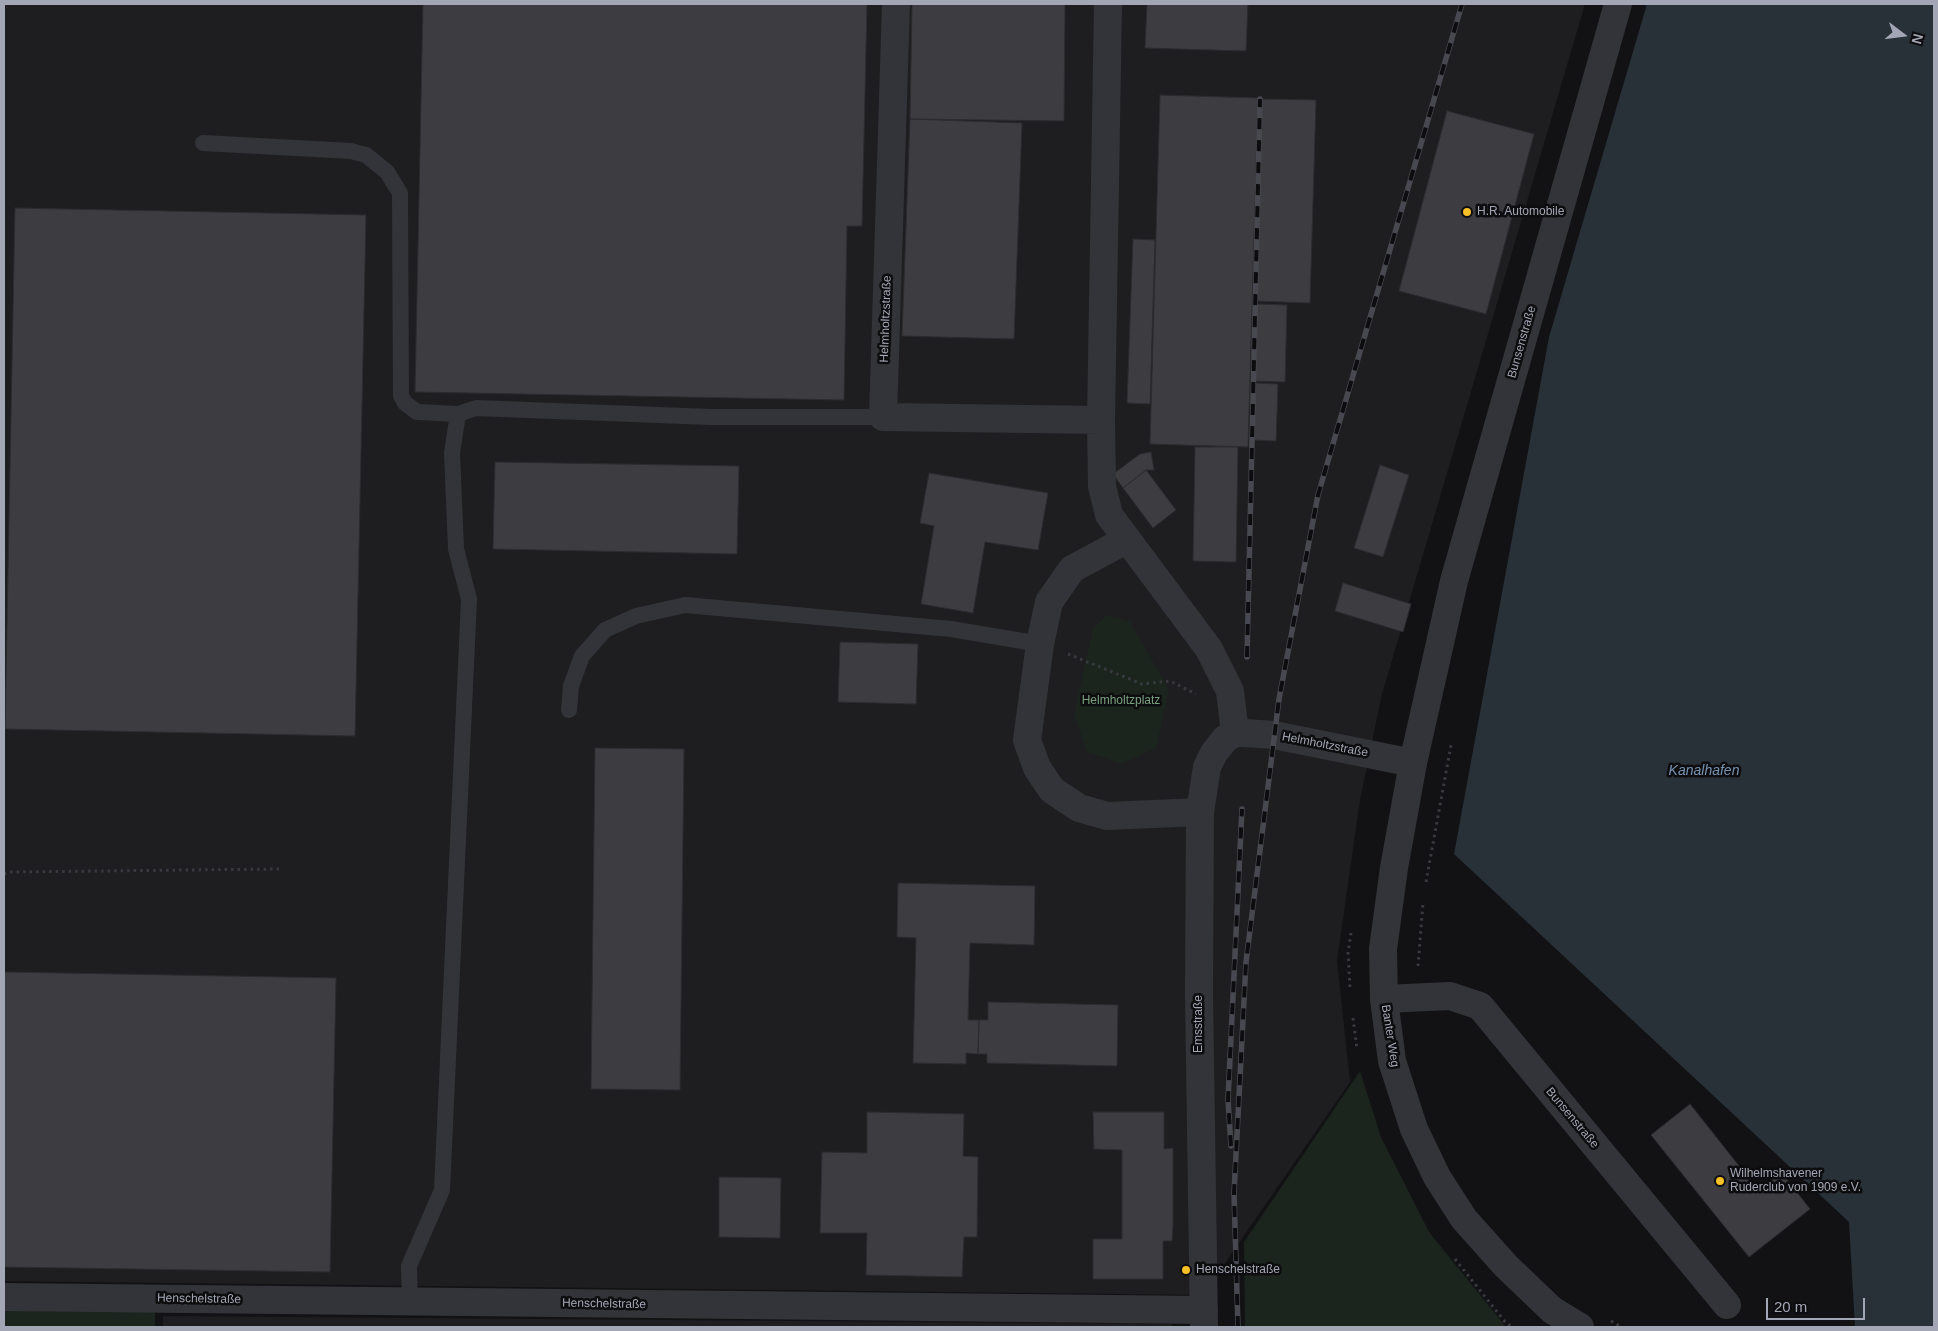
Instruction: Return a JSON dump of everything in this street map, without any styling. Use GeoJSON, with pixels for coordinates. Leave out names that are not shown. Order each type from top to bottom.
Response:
{"type":"FeatureCollection","features":[{"type":"Feature","properties":{"kind":"street","name":"Helmholtzstraße"},"geometry":{"type":"LineString","coordinates":[[883,417],[896,4]]}},
{"type":"Feature","properties":{"kind":"street"},"geometry":{"type":"LineString","coordinates":[[1108,4],[1101,420],[1102,486],[1109,515],[1209,649],[1230,691],[1235,733]]}},
{"type":"Feature","properties":{"kind":"street","name":"Bunsenstraße"},"geometry":{"type":"LineString","coordinates":[[1430,680],[1454,581],[1618,4]]}},
{"type":"Feature","properties":{"kind":"street"},"geometry":{"type":"LineString","coordinates":[[883,417],[1101,420]]}},
{"type":"Feature","properties":{"kind":"street"},"geometry":{"type":"LineString","coordinates":[[1126,540],[1072,569],[1049,602],[1040,644],[1026,740],[1037,768],[1052,790],[1079,808],[1107,816],[1200,812]]}},
{"type":"Feature","properties":{"kind":"street","name":"Banter Weg"},"geometry":{"type":"LineString","coordinates":[[1430,680],[1394,868],[1383,949],[1384,999],[1392,1061],[1414,1129],[1436,1177],[1464,1219],[1506,1266],[1552,1310],[1580,1327]]}},
{"type":"Feature","properties":{"kind":"street","name":"Helmholtzstraße"},"geometry":{"type":"LineString","coordinates":[[1235,733],[1274,736],[1413,763]]}},
{"type":"Feature","properties":{"kind":"street","name":"Emsstraße"},"geometry":{"type":"LineString","coordinates":[[1204,1319],[1200,1092],[1200,812],[1207,767],[1214,753],[1225,739],[1235,733]]}},
{"type":"Feature","properties":{"kind":"street","name":"Bunsenstraße"},"geometry":{"type":"LineString","coordinates":[[1384,999],[1450,996],[1480,1006],[1727,1305]]}},
{"type":"Feature","properties":{"kind":"street","name":"Henschelstraße"},"geometry":{"type":"LineString","coordinates":[[4,1297],[410,1302],[1204,1319]]}},
{"type":"Feature","properties":{"kind":"lane"},"geometry":{"type":"LineString","coordinates":[[203,143],[351,151],[366,155],[387,172],[400,193],[402,396],[405,403],[417,412],[458,414],[476,408],[711,417],[883,417]]}},
{"type":"Feature","properties":{"kind":"lane"},"geometry":{"type":"LineString","coordinates":[[410,1302],[409,1266],[442,1190],[469,599],[456,549],[452,453],[458,414]]}},
{"type":"Feature","properties":{"kind":"lane"},"geometry":{"type":"LineString","coordinates":[[569,710],[571,686],[582,656],[605,630],[636,616],[686,605],[951,629],[1040,644]]}},
{"type":"Feature","properties":{"kind":"path"},"geometry":{"type":"LineString","coordinates":[[1040,644],[1142,684],[1170,681],[1201,696]]}},
{"type":"Feature","properties":{"kind":"path"},"geometry":{"type":"LineString","coordinates":[[4,874],[9,872],[280,870]]}},
{"type":"Feature","properties":{"kind":"shaded area"},"geometry":{"type":"Polygon","coordinates":[[[4,4],[1585,4],[1382,694],[1360,800],[1337,961],[1350,1082],[1203,1295],[4,1281],[4,4]]]}},
{"type":"Feature","properties":{"kind":"shaded area"},"geometry":{"type":"Polygon","coordinates":[[[163,1316],[1172,1324],[1172,1327],[163,1327],[163,1316]]]}},
{"type":"Feature","properties":{"kind":"green space","name":"Helmholtzplatz"},"geometry":{"type":"Polygon","coordinates":[[[1107,615],[1130,622],[1169,689],[1156,748],[1122,764],[1087,752],[1074,714],[1093,628],[1107,615]]]}},
{"type":"Feature","properties":{"kind":"green space"},"geometry":{"type":"Polygon","coordinates":[[[1360,1071],[1381,1137],[1429,1232],[1506,1327],[1245,1327],[1244,1242],[1360,1071]]]}},
{"type":"Feature","properties":{"kind":"green space"},"geometry":{"type":"Polygon","coordinates":[[[4,1308],[155,1309],[155,1327],[4,1327],[4,1308]]]}},
{"type":"Feature","properties":{"kind":"water","name":"Kanalhafen"},"geometry":{"type":"Polygon","coordinates":[[[1647,4],[1934,4],[1934,1327],[1855,1327],[1849,1222],[1454,854],[1549,337],[1647,4]]]}},
{"type":"Feature","properties":{"kind":"building"},"geometry":{"type":"Polygon","coordinates":[[[423,4],[867,4],[862,226],[847,226],[844,400],[415,392],[423,4]]]}},
{"type":"Feature","properties":{"kind":"building"},"geometry":{"type":"Polygon","coordinates":[[[912,4],[1065,4],[1064,121],[910,119],[912,4]]]}},
{"type":"Feature","properties":{"kind":"building"},"geometry":{"type":"Polygon","coordinates":[[[1147,4],[1248,4],[1246,51],[1145,48],[1147,4]]]}},
{"type":"Feature","properties":{"kind":"building"},"geometry":{"type":"Polygon","coordinates":[[[1160,95],[1258,98],[1248,447],[1150,444],[1160,95]]]}},
{"type":"Feature","properties":{"kind":"building"},"geometry":{"type":"Polygon","coordinates":[[[1262,99],[1316,100],[1310,303],[1255,301],[1262,99]]]}},
{"type":"Feature","properties":{"kind":"building","name":"H.R. Automobile"},"geometry":{"type":"Polygon","coordinates":[[[1447,111],[1534,134],[1486,314],[1399,291],[1447,111]]]}},
{"type":"Feature","properties":{"kind":"building"},"geometry":{"type":"Polygon","coordinates":[[[910,119],[1022,123],[1014,339],[902,336],[910,119]]]}},
{"type":"Feature","properties":{"kind":"building"},"geometry":{"type":"Polygon","coordinates":[[[15,208],[366,215],[355,736],[5,729],[15,208]]]}},
{"type":"Feature","properties":{"kind":"building"},"geometry":{"type":"Polygon","coordinates":[[[1133,239],[1155,240],[1150,404],[1127,403],[1133,239]]]}},
{"type":"Feature","properties":{"kind":"building"},"geometry":{"type":"Polygon","coordinates":[[[1256,304],[1287,305],[1285,382],[1253,381],[1256,304]]]}},
{"type":"Feature","properties":{"kind":"building"},"geometry":{"type":"Polygon","coordinates":[[[1254,383],[1278,384],[1276,441],[1253,440],[1254,383]]]}},
{"type":"Feature","properties":{"kind":"building"},"geometry":{"type":"Polygon","coordinates":[[[1195,447],[1238,447],[1236,562],[1193,561],[1195,447]]]}},
{"type":"Feature","properties":{"kind":"building"},"geometry":{"type":"Polygon","coordinates":[[[1151,452],[1154,470],[1146,470],[1123,488],[1113,474],[1140,454],[1151,452]]]}},
{"type":"Feature","properties":{"kind":"building"},"geometry":{"type":"Polygon","coordinates":[[[495,462],[739,466],[737,554],[493,549],[495,462]]]}},
{"type":"Feature","properties":{"kind":"building"},"geometry":{"type":"Polygon","coordinates":[[[1380,465],[1409,475],[1383,557],[1354,548],[1380,465]]]}},
{"type":"Feature","properties":{"kind":"building"},"geometry":{"type":"Polygon","coordinates":[[[1146,470],[1176,510],[1153,528],[1123,488],[1146,470]]]}},
{"type":"Feature","properties":{"kind":"building"},"geometry":{"type":"Polygon","coordinates":[[[929,473],[1048,493],[1038,550],[985,542],[973,613],[921,604],[934,526],[920,523],[929,473]]]}},
{"type":"Feature","properties":{"kind":"building"},"geometry":{"type":"Polygon","coordinates":[[[1343,583],[1411,604],[1403,632],[1335,611],[1343,583]]]}},
{"type":"Feature","properties":{"kind":"building"},"geometry":{"type":"Polygon","coordinates":[[[840,642],[918,644],[916,704],[838,702],[840,642]]]}},
{"type":"Feature","properties":{"kind":"building"},"geometry":{"type":"Polygon","coordinates":[[[595,748],[684,749],[680,1090],[591,1089],[595,748]]]}},
{"type":"Feature","properties":{"kind":"building"},"geometry":{"type":"Polygon","coordinates":[[[898,883],[1035,886],[1034,945],[970,943],[968,1020],[979,1020],[978,1054],[966,1053],[966,1064],[913,1063],[916,938],[897,937],[898,883]]]}},
{"type":"Feature","properties":{"kind":"building"},"geometry":{"type":"Polygon","coordinates":[[[4,972],[336,978],[330,1272],[4,1267],[4,972]]]}},
{"type":"Feature","properties":{"kind":"building"},"geometry":{"type":"Polygon","coordinates":[[[988,1002],[1118,1005],[1117,1066],[987,1063],[987,1054],[978,1054],[979,1020],[988,1020],[988,1002]]]}},
{"type":"Feature","properties":{"kind":"building","name":"Wilhelmshavener Ruderclub von 1909 e.V."},"geometry":{"type":"Polygon","coordinates":[[[1690,1104],[1758,1190],[1781,1172],[1810,1209],[1749,1257],[1651,1135],[1690,1104]]]}},
{"type":"Feature","properties":{"kind":"building"},"geometry":{"type":"Polygon","coordinates":[[[867,1112],[964,1114],[963,1156],[978,1157],[977,1237],[964,1237],[962,1277],[866,1275],[867,1233],[820,1233],[822,1152],[867,1153],[867,1112]]]}},
{"type":"Feature","properties":{"kind":"building"},"geometry":{"type":"Polygon","coordinates":[[[1093,1112],[1164,1112],[1164,1149],[1173,1148],[1173,1225],[1172,1241],[1163,1241],[1163,1279],[1093,1279],[1093,1239],[1122,1239],[1122,1150],[1094,1149],[1093,1112]]]}},
{"type":"Feature","properties":{"kind":"building"},"geometry":{"type":"Polygon","coordinates":[[[719,1177],[781,1178],[780,1238],[719,1237],[719,1177]]]}},
{"type":"Feature","properties":{"kind":"railway"},"geometry":{"type":"LineString","coordinates":[[1238,1327],[1234,1193],[1246,962],[1279,699],[1318,495],[1462,4]]}},
{"type":"Feature","properties":{"kind":"railway"},"geometry":{"type":"LineString","coordinates":[[1247,657],[1260,99]]}},
{"type":"Feature","properties":{"kind":"railway"},"geometry":{"type":"LineString","coordinates":[[1231,1146],[1228,1100],[1242,809]]}},
{"type":"Feature","properties":{"kind":"place","name":"H.R. Automobile"},"geometry":{"type":"Point","coordinates":[1467,212]}},
{"type":"Feature","properties":{"kind":"place","name":"Wilhelmshavener Ruderclub von 1909 e.V."},"geometry":{"type":"Point","coordinates":[1720,1181]}},
{"type":"Feature","properties":{"kind":"place","name":"Henschelstraße"},"geometry":{"type":"Point","coordinates":[1186,1270]}}]}
